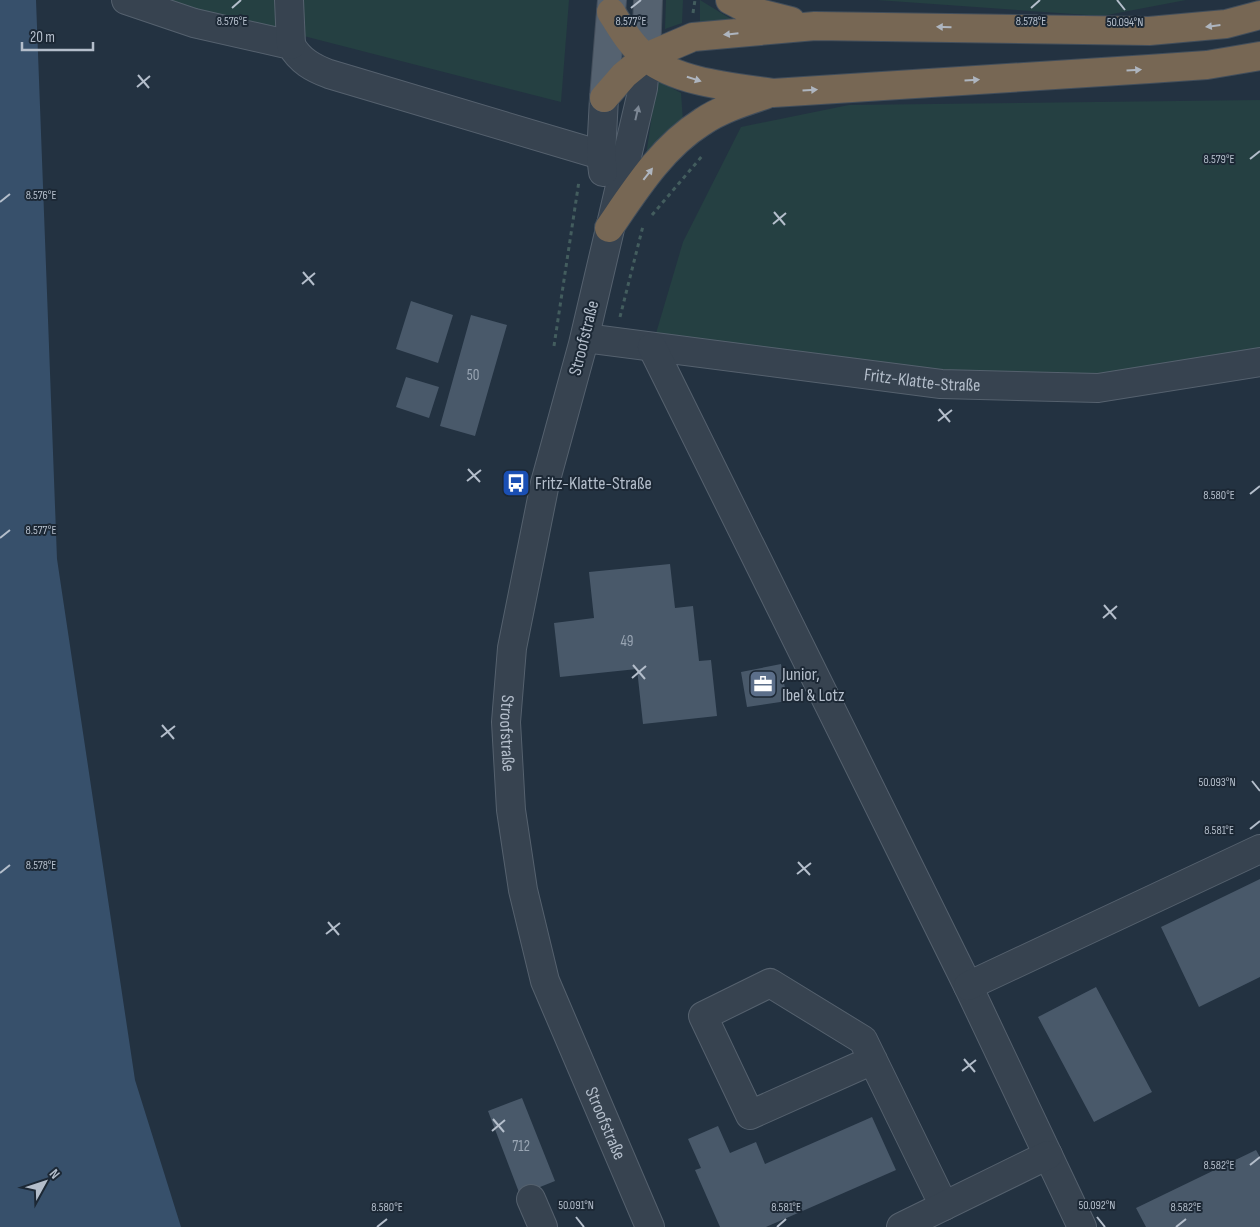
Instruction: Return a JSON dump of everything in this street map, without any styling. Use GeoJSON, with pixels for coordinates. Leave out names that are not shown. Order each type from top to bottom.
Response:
{"type":"FeatureCollection","features":[{"type":"Feature","properties":{"kind":"highway"},"geometry":{"type":"LineString","coordinates":[[730,0],[751,11],[772,18],[815,26]]}},
{"type":"Feature","properties":{"kind":"highway"},"geometry":{"type":"LineString","coordinates":[[612,6],[633,44],[646,57],[694,80],[726,87],[773,92],[1207,65],[1260,56]]}},
{"type":"Feature","properties":{"kind":"highway"},"geometry":{"type":"LineString","coordinates":[[604,98],[624,75],[646,57],[693,37],[815,26],[1149,31],[1226,24],[1260,15]]}},
{"type":"Feature","properties":{"kind":"highway"},"geometry":{"type":"LineString","coordinates":[[609,228],[656,164],[702,122],[734,105],[773,92]]}},
{"type":"Feature","properties":{"kind":"main road"},"geometry":{"type":"LineString","coordinates":[[646,57],[648,0]]}},
{"type":"Feature","properties":{"kind":"main road"},"geometry":{"type":"LineString","coordinates":[[604,98],[612,6]]}},
{"type":"Feature","properties":{"kind":"street"},"geometry":{"type":"LineString","coordinates":[[126,0],[194,23],[291,45]]}},
{"type":"Feature","properties":{"kind":"street"},"geometry":{"type":"LineString","coordinates":[[289,0],[291,45],[296,54],[311,67],[601,155]]}},
{"type":"Feature","properties":{"kind":"street","name":"Stroofstraße"},"geometry":{"type":"LineString","coordinates":[[646,57],[643,88],[585,338],[545,483],[512,648],[506,722],[510,810],[523,890],[545,981],[650,1227]]}},
{"type":"Feature","properties":{"kind":"street","name":"Stroofstraße"},"geometry":{"type":"LineString","coordinates":[[604,98],[601,155],[609,228]]}},
{"type":"Feature","properties":{"kind":"street","name":"Fritz-Klatte-Straße"},"geometry":{"type":"LineString","coordinates":[[585,338],[941,384],[1098,388],[1260,362]]}},
{"type":"Feature","properties":{"kind":"street"},"geometry":{"type":"LineString","coordinates":[[652,347],[968,986],[1082,1227]]}},
{"type":"Feature","properties":{"kind":"street"},"geometry":{"type":"LineString","coordinates":[[968,986],[1260,849]]}},
{"type":"Feature","properties":{"kind":"street"},"geometry":{"type":"LineString","coordinates":[[873,1060],[750,1115],[703,1016],[770,983],[863,1040],[873,1060],[944,1206]]}},
{"type":"Feature","properties":{"kind":"street"},"geometry":{"type":"LineString","coordinates":[[901,1227],[1048,1155]]}},
{"type":"Feature","properties":{"kind":"street"},"geometry":{"type":"LineString","coordinates":[[531,1199],[543,1227]]}},
{"type":"Feature","properties":{"kind":"path"},"geometry":{"type":"LineString","coordinates":[[650,217],[708,150]]}},
{"type":"Feature","properties":{"kind":"path"},"geometry":{"type":"LineString","coordinates":[[614,342],[643,225]]}},
{"type":"Feature","properties":{"kind":"green space"},"geometry":{"type":"Polygon","coordinates":[[[163,0],[569,0],[561,102],[163,0]]]}},
{"type":"Feature","properties":{"kind":"green space"},"geometry":{"type":"Polygon","coordinates":[[[666,0],[683,0],[682,23],[665,29],[666,0]]]}},
{"type":"Feature","properties":{"kind":"green space"},"geometry":{"type":"Polygon","coordinates":[[[700,0],[731,19],[700,23],[700,0]]]}},
{"type":"Feature","properties":{"kind":"green space"},"geometry":{"type":"Polygon","coordinates":[[[877,0],[1186,0],[1102,16],[877,0]]]}},
{"type":"Feature","properties":{"kind":"green space"},"geometry":{"type":"Polygon","coordinates":[[[657,80],[681,93],[683,121],[646,156],[657,80]]]}},
{"type":"Feature","properties":{"kind":"green space"},"geometry":{"type":"Polygon","coordinates":[[[1260,100],[1260,362],[1098,388],[652,347],[683,242],[741,127],[849,105],[1260,100]]]}},
{"type":"Feature","properties":{"kind":"water"},"geometry":{"type":"Polygon","coordinates":[[[0,0],[36,0],[57,559],[135,1080],[181,1227],[0,1227],[0,0]]]}},
{"type":"Feature","properties":{"kind":"building"},"geometry":{"type":"Polygon","coordinates":[[[411,301],[453,315],[438,363],[396,349],[411,301]]]}},
{"type":"Feature","properties":{"kind":"building"},"geometry":{"type":"Polygon","coordinates":[[[471,315],[507,325],[475,436],[440,426],[471,315]]]}},
{"type":"Feature","properties":{"kind":"building"},"geometry":{"type":"Polygon","coordinates":[[[406,377],[439,387],[429,418],[396,407],[406,377]]]}},
{"type":"Feature","properties":{"kind":"building"},"geometry":{"type":"Polygon","coordinates":[[[670,564],[675,608],[693,606],[699,661],[711,660],[717,716],[643,724],[637,669],[560,677],[554,623],[594,618],[589,572],[670,564]]]}},
{"type":"Feature","properties":{"kind":"building"},"geometry":{"type":"Polygon","coordinates":[[[781,664],[787,701],[747,707],[741,672],[781,664]]]}},
{"type":"Feature","properties":{"kind":"building"},"geometry":{"type":"Polygon","coordinates":[[[1260,879],[1260,977],[1199,1007],[1161,927],[1260,879]]]}},
{"type":"Feature","properties":{"kind":"building"},"geometry":{"type":"Polygon","coordinates":[[[1096,987],[1152,1092],[1094,1122],[1038,1017],[1096,987]]]}},
{"type":"Feature","properties":{"kind":"building"},"geometry":{"type":"Polygon","coordinates":[[[522,1098],[555,1181],[520,1195],[488,1111],[522,1098]]]}},
{"type":"Feature","properties":{"kind":"building"},"geometry":{"type":"Polygon","coordinates":[[[872,1117],[896,1170],[766,1227],[720,1227],[695,1170],[701,1168],[688,1139],[718,1126],[730,1153],[756,1142],[765,1164],[872,1117]]]}},
{"type":"Feature","properties":{"kind":"building"},"geometry":{"type":"Polygon","coordinates":[[[1256,1150],[1260,1157],[1260,1227],[1146,1227],[1136,1208],[1256,1150]]]}},
{"type":"Feature","properties":{"kind":"place","name":"Fritz-Klatte-Straße"},"geometry":{"type":"Point","coordinates":[516,483]}},
{"type":"Feature","properties":{"kind":"place","name":"Junior, Ibel & Lotz"},"geometry":{"type":"Point","coordinates":[763,684]}}]}
